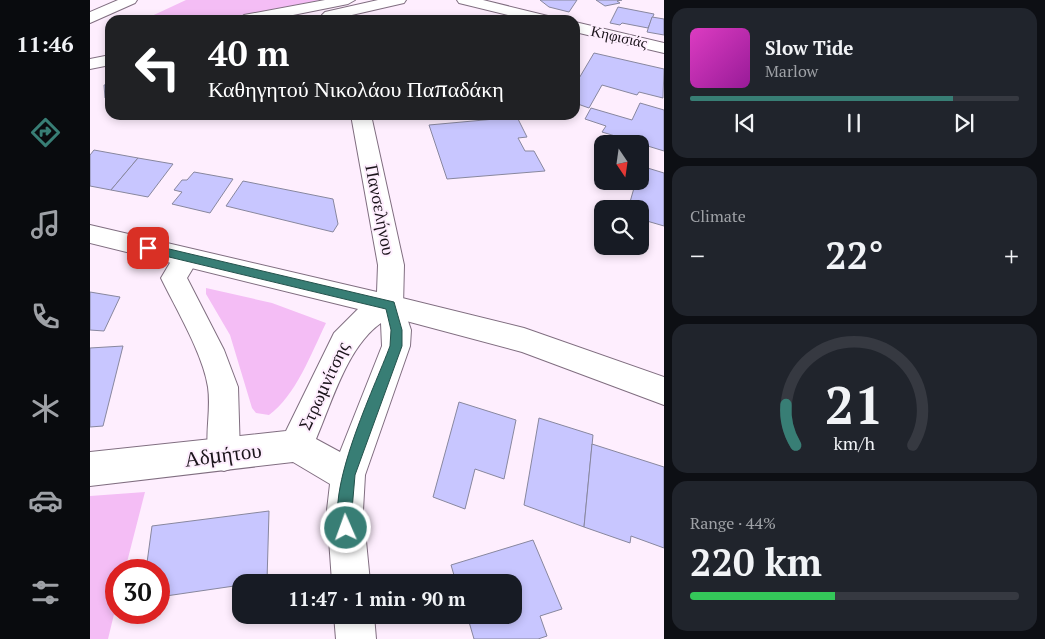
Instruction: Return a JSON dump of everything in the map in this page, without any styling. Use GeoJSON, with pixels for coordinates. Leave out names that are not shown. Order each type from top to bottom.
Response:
{"type":"FeatureCollection","features":[{"type":"Feature","properties":{"kind":"street"},"geometry":{"type":"LineString","coordinates":[[90,18],[130,0]]}},
{"type":"Feature","properties":{"kind":"street"},"geometry":{"type":"LineString","coordinates":[[327,15],[399,0]]}},
{"type":"Feature","properties":{"kind":"street"},"geometry":{"type":"LineString","coordinates":[[464,0],[496,4],[531,15]]}},
{"type":"Feature","properties":{"kind":"street"},"geometry":{"type":"LineString","coordinates":[[300,15],[344,11]]}},
{"type":"Feature","properties":{"kind":"street","name":"Κηφισιάς"},"geometry":{"type":"LineString","coordinates":[[580,28],[664,48]]}},
{"type":"Feature","properties":{"kind":"street"},"geometry":{"type":"LineString","coordinates":[[90,50],[105,47]]}},
{"type":"Feature","properties":{"kind":"street"},"geometry":{"type":"LineString","coordinates":[[90,64],[105,61]]}},
{"type":"Feature","properties":{"kind":"street","name":"Πανσελήνου"},"geometry":{"type":"LineString","coordinates":[[362,120],[391,265],[390,306]]}},
{"type":"Feature","properties":{"kind":"street"},"geometry":{"type":"LineString","coordinates":[[90,234],[524,340],[664,391]]}},
{"type":"Feature","properties":{"kind":"street"},"geometry":{"type":"LineString","coordinates":[[186,258],[174,278],[214,359],[223,387],[224,456]]}},
{"type":"Feature","properties":{"kind":"street"},"geometry":{"type":"LineString","coordinates":[[350,574],[345,510],[348,475],[394,357],[397,330],[390,306]]}},
{"type":"Feature","properties":{"kind":"street","name":"Στρωμνίτσης"},"geometry":{"type":"LineString","coordinates":[[296,446],[344,342],[353,330],[374,311],[390,306]]}},
{"type":"Feature","properties":{"kind":"street"},"geometry":{"type":"LineString","coordinates":[[296,446],[348,475]]}},
{"type":"Feature","properties":{"kind":"street","name":"Αδμήτου"},"geometry":{"type":"LineString","coordinates":[[90,469],[224,456],[296,446]]}},
{"type":"Feature","properties":{"kind":"street"},"geometry":{"type":"LineString","coordinates":[[355,624],[356,639]]}},
{"type":"Feature","properties":{"kind":"shaded area"},"geometry":{"type":"Polygon","coordinates":[[[186,0],[321,0],[242,15],[154,15],[186,0]]]}},
{"type":"Feature","properties":{"kind":"shaded area"},"geometry":{"type":"Polygon","coordinates":[[[206,288],[272,303],[326,323],[295,386],[269,415],[256,413],[252,408],[230,335],[206,294],[206,288]]]}},
{"type":"Feature","properties":{"kind":"shaded area"},"geometry":{"type":"Polygon","coordinates":[[[145,492],[128,559],[105,559],[105,624],[112,624],[108,639],[90,639],[90,496],[145,492]]]}},
{"type":"Feature","properties":{"kind":"building"},"geometry":{"type":"Polygon","coordinates":[[[540,0],[577,0],[569,12],[549,7],[540,0]]]}},
{"type":"Feature","properties":{"kind":"building"},"geometry":{"type":"Polygon","coordinates":[[[596,0],[622,0],[617,1],[620,3],[605,6],[596,0]]]}},
{"type":"Feature","properties":{"kind":"building"},"geometry":{"type":"Polygon","coordinates":[[[618,7],[654,14],[648,28],[622,23],[620,25],[610,23],[618,7]]]}},
{"type":"Feature","properties":{"kind":"building"},"geometry":{"type":"Polygon","coordinates":[[[652,17],[664,19],[664,35],[647,32],[652,17]]]}},
{"type":"Feature","properties":{"kind":"building"},"geometry":{"type":"Polygon","coordinates":[[[594,53],[664,69],[663,98],[639,92],[637,95],[602,85],[589,108],[580,105],[580,77],[594,53]]]}},
{"type":"Feature","properties":{"kind":"building"},"geometry":{"type":"Polygon","coordinates":[[[640,103],[664,110],[664,151],[649,146],[649,135],[612,135],[602,132],[606,126],[585,119],[591,108],[632,120],[640,103]]]}},
{"type":"Feature","properties":{"kind":"building"},"geometry":{"type":"Polygon","coordinates":[[[484,120],[518,120],[527,137],[518,138],[525,151],[534,151],[545,171],[447,179],[429,125],[484,120]]]}},
{"type":"Feature","properties":{"kind":"building"},"geometry":{"type":"Polygon","coordinates":[[[94,150],[138,158],[111,190],[90,186],[90,155],[94,150]]]}},
{"type":"Feature","properties":{"kind":"building"},"geometry":{"type":"Polygon","coordinates":[[[138,158],[173,164],[148,197],[111,190],[138,158]]]}},
{"type":"Feature","properties":{"kind":"building"},"geometry":{"type":"Polygon","coordinates":[[[649,168],[664,173],[664,226],[649,222],[649,200],[631,200],[633,190],[649,190],[649,168]]]}},
{"type":"Feature","properties":{"kind":"building"},"geometry":{"type":"Polygon","coordinates":[[[194,172],[233,179],[210,213],[172,204],[182,192],[174,190],[182,180],[187,180],[194,172]]]}},
{"type":"Feature","properties":{"kind":"building"},"geometry":{"type":"Polygon","coordinates":[[[243,181],[333,199],[338,224],[333,232],[226,206],[243,181]]]}},
{"type":"Feature","properties":{"kind":"building"},"geometry":{"type":"Polygon","coordinates":[[[90,292],[120,297],[104,331],[90,330],[90,292]]]}},
{"type":"Feature","properties":{"kind":"building"},"geometry":{"type":"Polygon","coordinates":[[[123,346],[103,426],[90,427],[90,348],[123,346]]]}},
{"type":"Feature","properties":{"kind":"building"},"geometry":{"type":"Polygon","coordinates":[[[459,402],[516,420],[504,479],[475,469],[465,509],[433,497],[459,402]]]}},
{"type":"Feature","properties":{"kind":"building"},"geometry":{"type":"Polygon","coordinates":[[[539,418],[593,435],[584,527],[524,505],[539,418]]]}},
{"type":"Feature","properties":{"kind":"building"},"geometry":{"type":"Polygon","coordinates":[[[592,444],[664,467],[664,548],[631,536],[630,543],[584,527],[592,444]]]}},
{"type":"Feature","properties":{"kind":"building"},"geometry":{"type":"Polygon","coordinates":[[[269,511],[267,574],[232,574],[232,586],[170,595],[170,559],[148,559],[152,526],[269,511]]]}},
{"type":"Feature","properties":{"kind":"building"},"geometry":{"type":"Polygon","coordinates":[[[533,540],[562,609],[540,616],[547,636],[538,639],[474,639],[470,624],[522,624],[522,574],[454,574],[451,565],[533,540]]]}},
{"type":"Feature","properties":{"kind":"route"},"geometry":{"type":"LineString","coordinates":[[148,248],[390,306],[397,330],[394,357],[348,475],[345,510],[346,528]]}}]}
